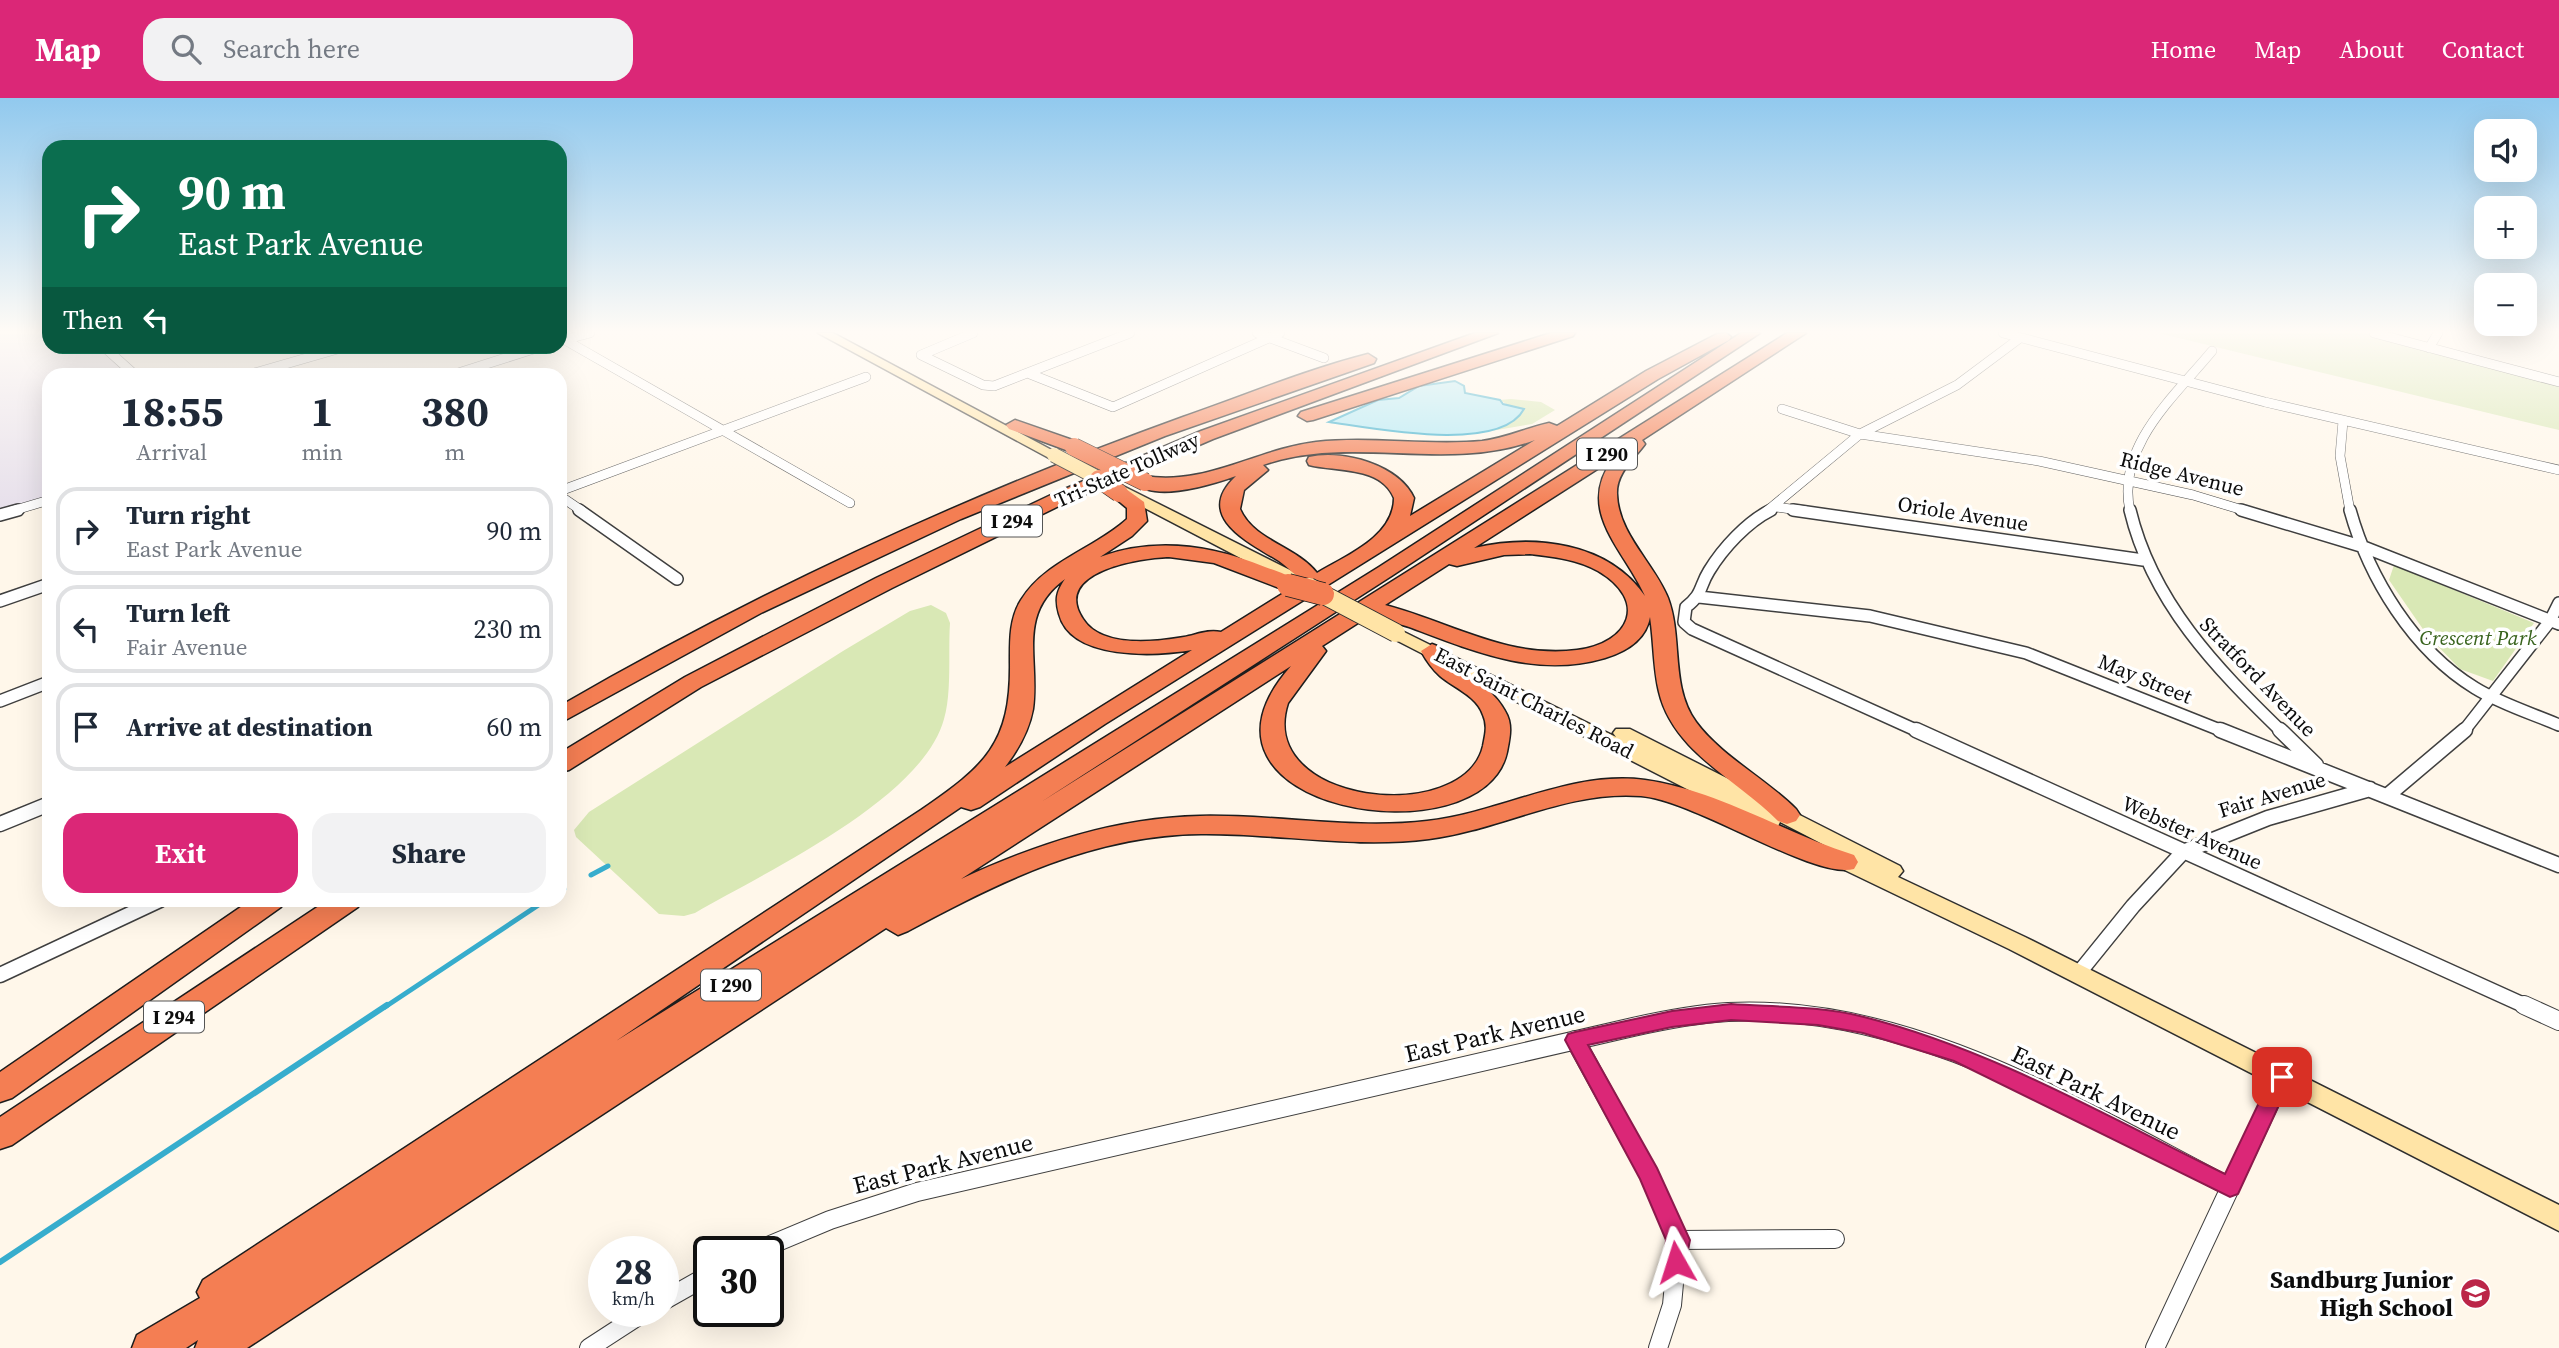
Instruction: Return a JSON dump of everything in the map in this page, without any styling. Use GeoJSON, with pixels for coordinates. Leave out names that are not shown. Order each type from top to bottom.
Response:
{"type":"FeatureCollection","features":[{"type":"Feature","properties":{"kind":"highway","name":"Tri-State Tollway"},"geometry":{"type":"LineString","coordinates":[[567,712],[678,649],[858,558],[1132,441],[1277,391]]}},
{"type":"Feature","properties":{"kind":"highway","name":"Tri-State Tollway"},"geometry":{"type":"LineString","coordinates":[[567,760],[693,682],[884,583],[1060,498],[1195,440],[1329,391]]}},
{"type":"Feature","properties":{"kind":"highway"},"geometry":{"type":"LineString","coordinates":[[1060,498],[1388,391]]}},
{"type":"Feature","properties":{"kind":"highway"},"geometry":{"type":"LineString","coordinates":[[1124,486],[1196,485],[1267,457],[1304,449],[1451,449],[1510,441],[1543,430],[1612,391]]}},
{"type":"Feature","properties":{"kind":"highway"},"geometry":{"type":"LineString","coordinates":[[668,990],[1625,391]]}},
{"type":"Feature","properties":{"kind":"highway","name":"I 290"},"geometry":{"type":"LineString","coordinates":[[151,1348],[283,1269],[1375,578],[1662,391]]}},
{"type":"Feature","properties":{"kind":"highway","name":"I 290"},"geometry":{"type":"LineString","coordinates":[[214,1348],[977,855],[1325,636],[1704,391]]}},
{"type":"Feature","properties":{"kind":"highway"},"geometry":{"type":"LineString","coordinates":[[1679,407],[1631,449],[1610,477],[1608,503],[1662,615],[1670,692],[1679,715],[1716,757],[1775,801],[1787,815]]}},
{"type":"Feature","properties":{"kind":"highway"},"geometry":{"type":"LineString","coordinates":[[136,1348],[274,1251],[933,814],[966,789],[997,759],[1019,719],[1022,634],[1031,601],[1060,573],[1122,534],[1137,521],[1137,506],[1124,486],[1015,425]]}},
{"type":"Feature","properties":{"kind":"highway"},"geometry":{"type":"LineString","coordinates":[[1297,580],[1300,563],[1258,540],[1232,515],[1229,506],[1232,492],[1244,478],[1265,468],[1304,461],[1324,461],[1366,468],[1393,482],[1404,499],[1398,520],[1382,543]]}},
{"type":"Feature","properties":{"kind":"highway"},"geometry":{"type":"LineString","coordinates":[[1381,611],[1407,626],[1488,650],[1548,659],[1585,655],[1611,647],[1632,633],[1640,615],[1638,601],[1624,582],[1595,561],[1559,550],[1505,547],[1471,555],[1418,576]]}},
{"type":"Feature","properties":{"kind":"highway"},"geometry":{"type":"LineString","coordinates":[[1271,611],[1187,646],[1153,650],[1124,648],[1099,640],[1082,630],[1070,617],[1066,600],[1074,581],[1092,567],[1116,557],[1147,551],[1180,551],[1222,557],[1297,580],[1323,594]]}},
{"type":"Feature","properties":{"kind":"highway"},"geometry":{"type":"LineString","coordinates":[[1325,636],[1278,700],[1270,731],[1276,752],[1295,775],[1321,790],[1359,802],[1401,805],[1446,796],[1472,783],[1492,762],[1500,738],[1495,714],[1481,694],[1437,662],[1432,651]]}},
{"type":"Feature","properties":{"kind":"highway"},"geometry":{"type":"LineString","coordinates":[[679,1049],[911,917],[1004,869],[1075,843],[1132,830],[1198,825],[1416,831],[1466,823],[1574,793],[1608,788],[1640,788],[1681,794],[1791,845],[1844,862]]}},
{"type":"Feature","properties":{"kind":"highway","name":"I 294"},"geometry":{"type":"LineString","coordinates":[[0,1088],[261,907]]}},
{"type":"Feature","properties":{"kind":"highway","name":"I 294"},"geometry":{"type":"LineString","coordinates":[[0,1135],[338,907]]}},
{"type":"Feature","properties":{"kind":"main road"},"geometry":{"type":"LineString","coordinates":[[941,391],[1065,451],[1297,580],[1381,611]]}},
{"type":"Feature","properties":{"kind":"main road"},"geometry":{"type":"LineString","coordinates":[[942,391],[1015,425]]}},
{"type":"Feature","properties":{"kind":"main road","name":"East Saint Charles Road"},"geometry":{"type":"LineString","coordinates":[[1323,594],[1407,626],[1787,815],[1862,854],[2017,943]]}},
{"type":"Feature","properties":{"kind":"main road","name":"East Saint Charles Road"},"geometry":{"type":"LineString","coordinates":[[1407,626],[1432,651],[1844,862],[2017,943],[2559,1219]]}},
{"type":"Feature","properties":{"kind":"street"},"geometry":{"type":"LineString","coordinates":[[653,391],[850,503]]}},
{"type":"Feature","properties":{"kind":"street"},"geometry":{"type":"LineString","coordinates":[[567,491],[827,391]]}},
{"type":"Feature","properties":{"kind":"street"},"geometry":{"type":"LineString","coordinates":[[1073,391],[1112,407],[1148,391]]}},
{"type":"Feature","properties":{"kind":"street"},"geometry":{"type":"LineString","coordinates":[[1699,597],[1708,572],[1754,519],[1776,507],[1795,487],[1860,434],[1943,391]]}},
{"type":"Feature","properties":{"kind":"street","name":"Stratford Avenue"},"geometry":{"type":"LineString","coordinates":[[2180,391],[2158,416],[2145,437],[2128,479],[2130,510],[2143,560],[2164,598],[2203,653],[2321,770]]}},
{"type":"Feature","properties":{"kind":"street"},"geometry":{"type":"LineString","coordinates":[[2222,391],[2559,470]]}},
{"type":"Feature","properties":{"kind":"street","name":"Ridge Avenue"},"geometry":{"type":"LineString","coordinates":[[1782,409],[1860,434],[1998,454],[2128,479],[2259,514],[2364,547],[2555,622]]}},
{"type":"Feature","properties":{"kind":"street"},"geometry":{"type":"LineString","coordinates":[[2343,421],[2339,455],[2340,476],[2349,512],[2387,594],[2419,641],[2468,684],[2559,724]]}},
{"type":"Feature","properties":{"kind":"street"},"geometry":{"type":"LineString","coordinates":[[567,499],[677,579]]}},
{"type":"Feature","properties":{"kind":"street"},"geometry":{"type":"LineString","coordinates":[[0,515],[42,502]]}},
{"type":"Feature","properties":{"kind":"street","name":"Oriole Avenue"},"geometry":{"type":"LineString","coordinates":[[1776,507],[2143,560]]}},
{"type":"Feature","properties":{"kind":"street"},"geometry":{"type":"LineString","coordinates":[[0,601],[42,586]]}},
{"type":"Feature","properties":{"kind":"street","name":"Webster Avenue"},"geometry":{"type":"LineString","coordinates":[[1699,597],[1684,611],[1684,622],[1692,629],[2559,1021]]}},
{"type":"Feature","properties":{"kind":"street","name":"May Street"},"geometry":{"type":"LineString","coordinates":[[1699,597],[1851,613],[1986,642],[2051,662],[2559,864]]}},
{"type":"Feature","properties":{"kind":"street"},"geometry":{"type":"LineString","coordinates":[[2387,796],[2450,744],[2493,697],[2555,622],[2559,603]]}},
{"type":"Feature","properties":{"kind":"street"},"geometry":{"type":"LineString","coordinates":[[0,701],[42,685]]}},
{"type":"Feature","properties":{"kind":"street","name":"Fair Avenue"},"geometry":{"type":"LineString","coordinates":[[2078,974],[2133,906],[2183,852],[2267,818],[2370,789]]}},
{"type":"Feature","properties":{"kind":"street"},"geometry":{"type":"LineString","coordinates":[[0,824],[42,807]]}},
{"type":"Feature","properties":{"kind":"street"},"geometry":{"type":"LineString","coordinates":[[0,975],[145,907]]}},
{"type":"Feature","properties":{"kind":"street","name":"East Park Avenue"},"geometry":{"type":"LineString","coordinates":[[784,1239],[830,1220],[917,1192],[1575,1040],[1672,1019],[1731,1012],[1818,1017],[1863,1025],[1961,1055],[2230,1187]]}},
{"type":"Feature","properties":{"kind":"street"},"geometry":{"type":"LineString","coordinates":[[1575,1040],[1649,1175],[1678,1240],[1672,1305],[1658,1348]]}},
{"type":"Feature","properties":{"kind":"street"},"geometry":{"type":"LineString","coordinates":[[2155,1348],[2282,1077]]}},
{"type":"Feature","properties":{"kind":"street"},"geometry":{"type":"LineString","coordinates":[[1678,1240],[1835,1240]]}},
{"type":"Feature","properties":{"kind":"street"},"geometry":{"type":"LineString","coordinates":[[589,1348],[621,1327]]}},
{"type":"Feature","properties":{"kind":"shaded area"},"geometry":{"type":"Polygon","coordinates":[[[0,391],[42,391],[42,500],[0,513],[0,391]]]}},
{"type":"Feature","properties":{"kind":"green space"},"geometry":{"type":"Polygon","coordinates":[[[2399,391],[2559,391],[2559,430],[2399,391]]]}},
{"type":"Feature","properties":{"kind":"green space"},"geometry":{"type":"Polygon","coordinates":[[[1500,400],[1541,402],[1555,410],[1532,424],[1491,431],[1504,427],[1511,407],[1500,400]]]}},
{"type":"Feature","properties":{"kind":"green space","name":"Crescent Park"},"geometry":{"type":"Polygon","coordinates":[[[2394,565],[2534,623],[2493,681],[2460,669],[2427,635],[2389,580],[2394,565]]]}},
{"type":"Feature","properties":{"kind":"green space"},"geometry":{"type":"Polygon","coordinates":[[[931,605],[946,613],[950,623],[949,684],[944,719],[930,749],[906,778],[838,831],[695,913],[684,916],[659,914],[576,837],[574,830],[589,812],[843,651],[910,611],[931,605]]]}},
{"type":"Feature","properties":{"kind":"water"},"geometry":{"type":"Polygon","coordinates":[[[1410,391],[1465,391],[1524,409],[1510,423],[1489,431],[1463,434],[1434,435],[1329,422],[1378,400],[1399,398],[1410,391]]]}},
{"type":"Feature","properties":{"kind":"waterway"},"geometry":{"type":"LineString","coordinates":[[591,875],[608,866]]}},
{"type":"Feature","properties":{"kind":"waterway"},"geometry":{"type":"LineString","coordinates":[[385,1007],[535,907]]}},
{"type":"Feature","properties":{"kind":"waterway"},"geometry":{"type":"LineString","coordinates":[[0,1262],[387,1005]]}},
{"type":"Feature","properties":{"kind":"place","name":"Sandburg Junior High School"},"geometry":{"type":"Point","coordinates":[2476,1294]}},
{"type":"Feature","properties":{"kind":"route"},"geometry":{"type":"LineString","coordinates":[[1676,1262],[1678,1240],[1649,1175],[1575,1040],[1672,1019],[1731,1012],[1818,1017],[1863,1025],[1961,1055],[2230,1187],[2282,1077]]}}]}
